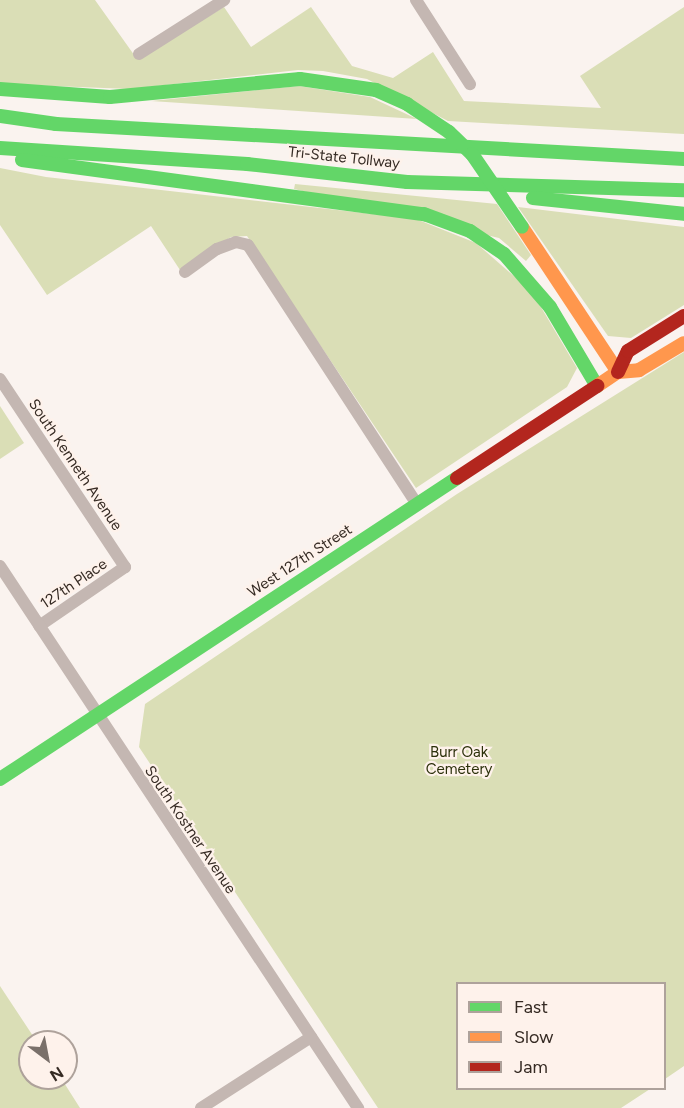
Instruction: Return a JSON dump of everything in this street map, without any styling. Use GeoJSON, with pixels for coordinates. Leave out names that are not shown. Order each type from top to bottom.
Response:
{"type":"FeatureCollection","features":[{"type":"Feature","properties":{"kind":"main road"},"geometry":{"type":"LineString","coordinates":[[0,89],[110,97],[300,79],[376,90],[407,104],[449,132],[472,154],[618,372]]}},
{"type":"Feature","properties":{"kind":"main road","name":"Tri-State Tollway"},"geometry":{"type":"LineString","coordinates":[[0,116],[102,126],[684,159]]}},
{"type":"Feature","properties":{"kind":"main road"},"geometry":{"type":"LineString","coordinates":[[0,148],[30,164],[424,214],[470,231],[504,254],[550,307],[597,386]]}},
{"type":"Feature","properties":{"kind":"main road","name":"Tri-State Tollway"},"geometry":{"type":"LineString","coordinates":[[0,148],[247,164],[407,182],[684,189]]}},
{"type":"Feature","properties":{"kind":"main road"},"geometry":{"type":"LineString","coordinates":[[407,182],[684,214]]}},
{"type":"Feature","properties":{"kind":"main road","name":"West 127th Street"},"geometry":{"type":"LineString","coordinates":[[618,372],[628,351],[684,316]]}},
{"type":"Feature","properties":{"kind":"main road","name":"West 127th Street"},"geometry":{"type":"LineString","coordinates":[[0,779],[618,372],[639,370],[684,343]]}},
{"type":"Feature","properties":{"kind":"street"},"geometry":{"type":"LineString","coordinates":[[140,54],[224,0]]}},
{"type":"Feature","properties":{"kind":"street"},"geometry":{"type":"LineString","coordinates":[[416,0],[470,84]]}},
{"type":"Feature","properties":{"kind":"street"},"geometry":{"type":"LineString","coordinates":[[185,272],[217,249],[236,242],[248,245],[417,504]]}},
{"type":"Feature","properties":{"kind":"street","name":"South Kenneth Avenue"},"geometry":{"type":"LineString","coordinates":[[0,379],[125,567]]}},
{"type":"Feature","properties":{"kind":"street","name":"South Kostner Avenue"},"geometry":{"type":"LineString","coordinates":[[0,566],[95,715],[358,1108]]}},
{"type":"Feature","properties":{"kind":"street","name":"127th Place"},"geometry":{"type":"LineString","coordinates":[[39,626],[125,567]]}},
{"type":"Feature","properties":{"kind":"street"},"geometry":{"type":"LineString","coordinates":[[201,1108],[310,1037]]}},
{"type":"Feature","properties":{"kind":"green space"},"geometry":{"type":"Polygon","coordinates":[[[0,0],[95,0],[137,59],[224,7],[251,47],[311,7],[352,66],[393,78],[433,52],[464,101],[601,108],[580,76],[684,7],[684,134],[448,121],[367,79],[323,71],[298,70],[130,89],[0,84],[0,0]]]}},
{"type":"Feature","properties":{"kind":"green space"},"geometry":{"type":"Polygon","coordinates":[[[299,86],[370,97],[417,119],[151,101],[299,86]]]}},
{"type":"Feature","properties":{"kind":"green space"},"geometry":{"type":"Polygon","coordinates":[[[0,168],[46,177],[416,219],[476,243],[532,292],[577,368],[567,387],[416,488],[247,236],[231,237],[180,270],[151,226],[47,295],[0,225],[0,168]]]}},
{"type":"Feature","properties":{"kind":"green space"},"geometry":{"type":"Polygon","coordinates":[[[295,184],[497,204],[531,255],[526,261],[499,238],[294,189],[295,184]]]}},
{"type":"Feature","properties":{"kind":"green space"},"geometry":{"type":"Polygon","coordinates":[[[518,207],[684,227],[684,305],[631,338],[608,336],[518,207]]]}},
{"type":"Feature","properties":{"kind":"green space","name":"Burr Oak Cemetery"},"geometry":{"type":"Polygon","coordinates":[[[684,352],[684,1066],[666,1078],[666,982],[456,982],[456,1090],[648,1090],[621,1108],[378,1108],[139,747],[145,704],[457,494],[684,352]]]}},
{"type":"Feature","properties":{"kind":"green space"},"geometry":{"type":"Polygon","coordinates":[[[0,406],[24,443],[0,459],[0,406]]]}},
{"type":"Feature","properties":{"kind":"green space"},"geometry":{"type":"Polygon","coordinates":[[[0,986],[29,1030],[18,1030],[18,1090],[69,1090],[80,1108],[0,1108],[0,986]]]}},
{"type":"Feature","properties":{"kind":"traffic: fast"},"geometry":{"type":"LineString","coordinates":[[0,89],[110,97],[300,79],[376,90],[407,104]]}},
{"type":"Feature","properties":{"kind":"traffic: fast"},"geometry":{"type":"LineString","coordinates":[[407,104],[449,132],[472,154],[522,227]]}},
{"type":"Feature","properties":{"kind":"traffic: fast"},"geometry":{"type":"LineString","coordinates":[[0,116],[56,124],[684,159]]}},
{"type":"Feature","properties":{"kind":"traffic: fast"},"geometry":{"type":"LineString","coordinates":[[0,148],[247,164],[407,182],[684,190]]}},
{"type":"Feature","properties":{"kind":"traffic: fast"},"geometry":{"type":"LineString","coordinates":[[22,160],[424,214],[470,231],[504,254],[550,307],[597,386]]}},
{"type":"Feature","properties":{"kind":"traffic: fast"},"geometry":{"type":"LineString","coordinates":[[533,198],[684,214]]}},
{"type":"Feature","properties":{"kind":"traffic: fast"},"geometry":{"type":"LineString","coordinates":[[0,779],[457,478]]}},
{"type":"Feature","properties":{"kind":"traffic: slow"},"geometry":{"type":"LineString","coordinates":[[522,227],[618,372]]}},
{"type":"Feature","properties":{"kind":"traffic: slow"},"geometry":{"type":"LineString","coordinates":[[597,386],[618,372],[639,370],[684,343]]}},
{"type":"Feature","properties":{"kind":"traffic: jam"},"geometry":{"type":"LineString","coordinates":[[618,372],[628,351],[684,316]]}},
{"type":"Feature","properties":{"kind":"traffic: jam"},"geometry":{"type":"LineString","coordinates":[[457,478],[597,386]]}}]}
